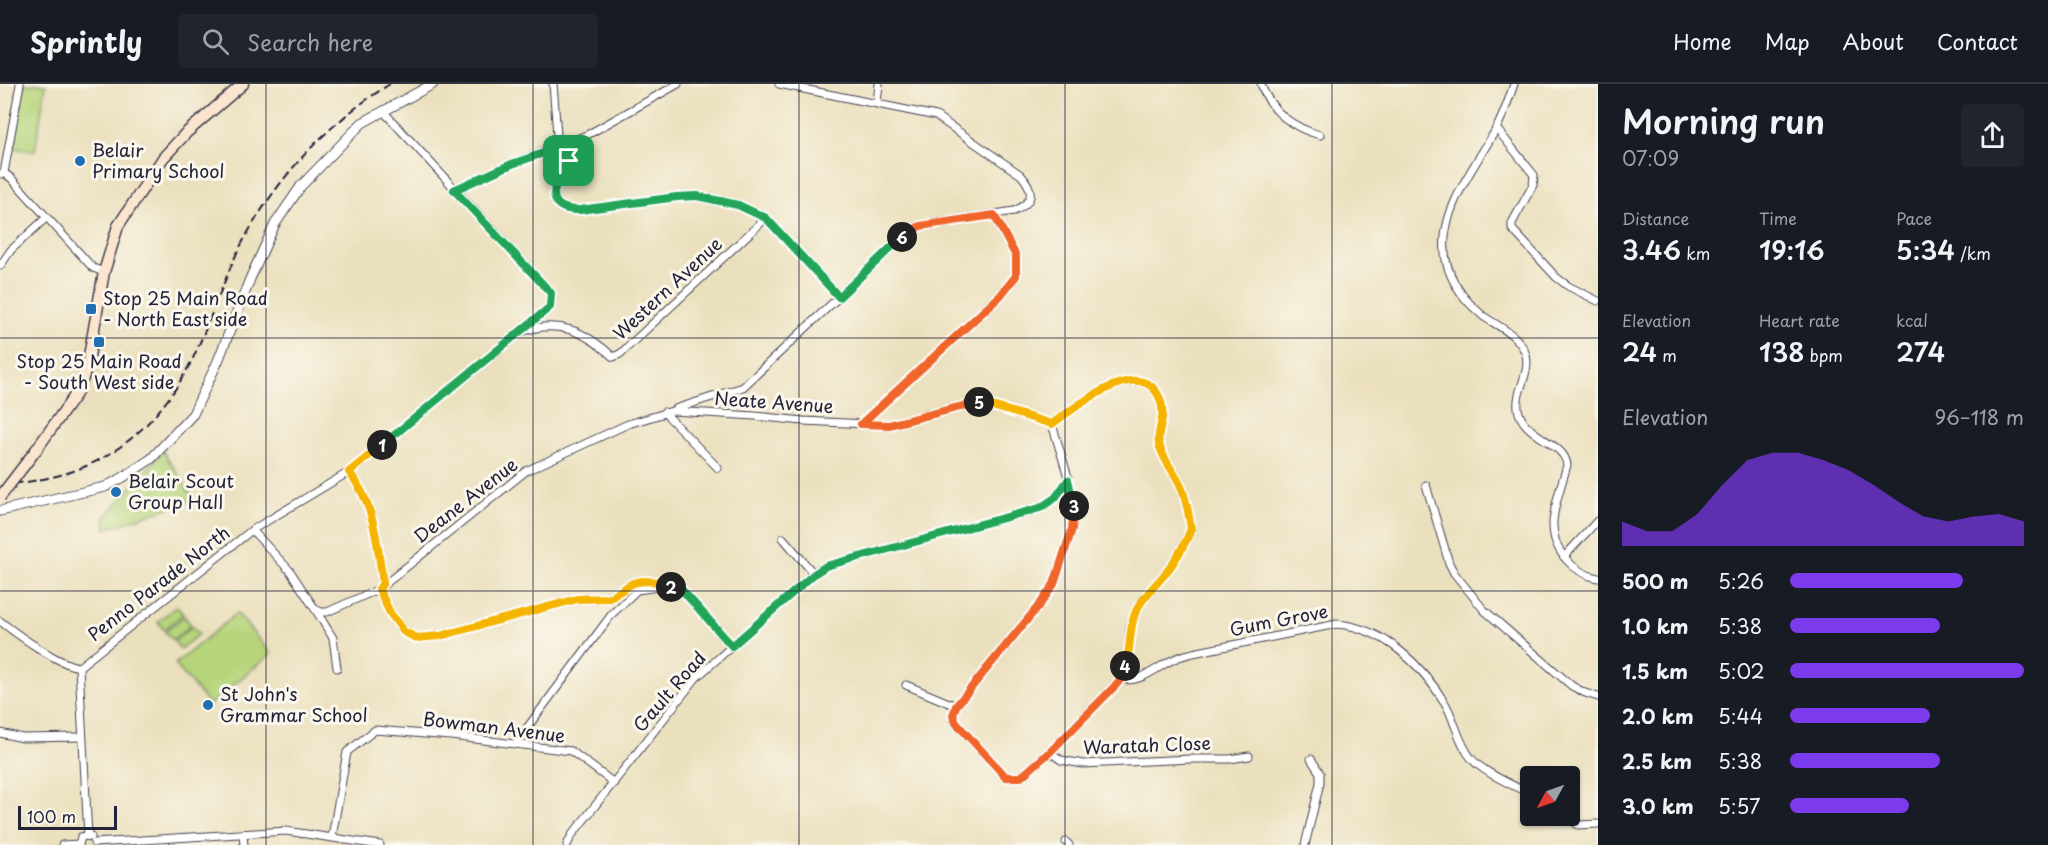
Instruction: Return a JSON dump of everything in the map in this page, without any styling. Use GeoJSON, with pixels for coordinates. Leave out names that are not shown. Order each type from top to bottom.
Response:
{"type":"FeatureCollection","features":[{"type":"Feature","properties":{"kind":"main road"},"geometry":{"type":"LineString","coordinates":[[0,497],[76,393],[83,378],[104,272],[118,226],[153,172],[186,133],[243,84]]}},
{"type":"Feature","properties":{"kind":"street"},"geometry":{"type":"LineString","coordinates":[[20,84],[2,174],[11,178],[93,268],[104,272]]}},
{"type":"Feature","properties":{"kind":"street"},"geometry":{"type":"LineString","coordinates":[[0,511],[105,487],[151,459],[193,414],[218,361],[274,224],[301,186],[362,123],[432,84]]}},
{"type":"Feature","properties":{"kind":"street"},"geometry":{"type":"LineString","coordinates":[[553,84],[558,147]]}},
{"type":"Feature","properties":{"kind":"street"},"geometry":{"type":"LineString","coordinates":[[454,190],[512,164],[587,135],[678,84]]}},
{"type":"Feature","properties":{"kind":"street"},"geometry":{"type":"LineString","coordinates":[[779,84],[877,103],[879,84]]}},
{"type":"Feature","properties":{"kind":"street"},"geometry":{"type":"LineString","coordinates":[[1260,84],[1267,100],[1282,116],[1294,126],[1320,135]]}},
{"type":"Feature","properties":{"kind":"street"},"geometry":{"type":"LineString","coordinates":[[1514,84],[1497,128],[1461,188],[1452,208],[1446,228],[1444,254],[1450,276],[1470,304],[1483,316],[1508,331],[1519,342],[1526,355],[1526,373],[1517,404],[1519,414],[1524,424],[1533,433],[1562,453],[1567,465],[1552,524],[1558,548],[1572,567],[1581,573],[1598,578]]}},
{"type":"Feature","properties":{"kind":"street","name":"Deane Avenue"},"geometry":{"type":"LineString","coordinates":[[315,609],[327,612],[381,586],[526,471],[628,424],[743,387],[907,233],[920,226],[994,215],[1023,207],[1029,200],[1031,193],[1029,184],[1021,175],[943,120],[877,103]]}},
{"type":"Feature","properties":{"kind":"street","name":"Penno Parade North"},"geometry":{"type":"LineString","coordinates":[[78,668],[252,530],[349,472],[550,307],[551,293],[383,111]]}},
{"type":"Feature","properties":{"kind":"street"},"geometry":{"type":"LineString","coordinates":[[1497,128],[1534,175],[1533,185],[1512,223],[1512,229],[1556,277],[1598,302]]}},
{"type":"Feature","properties":{"kind":"street"},"geometry":{"type":"LineString","coordinates":[[587,135],[560,173],[554,186],[555,196],[560,206],[570,211],[697,196],[738,205],[766,218],[839,297]]}},
{"type":"Feature","properties":{"kind":"street"},"geometry":{"type":"LineString","coordinates":[[549,151],[569,161]]}},
{"type":"Feature","properties":{"kind":"street"},"geometry":{"type":"LineString","coordinates":[[861,424],[1000,296],[1016,276],[1016,256],[994,215]]}},
{"type":"Feature","properties":{"kind":"street"},"geometry":{"type":"LineString","coordinates":[[0,266],[12,250],[46,218]]}},
{"type":"Feature","properties":{"kind":"street","name":"Western Avenue"},"geometry":{"type":"LineString","coordinates":[[519,332],[531,328],[556,326],[577,331],[599,344],[613,357],[620,354],[766,218]]}},
{"type":"Feature","properties":{"kind":"street"},"geometry":{"type":"LineString","coordinates":[[1136,380],[1149,384],[1159,398],[1163,414],[1158,441],[1163,456],[1182,489],[1191,529],[1173,562],[1136,611],[1130,629],[1128,658],[1121,679],[1050,752],[1021,777],[1006,777],[956,723],[953,715],[956,706],[1054,584],[1072,529],[1074,509],[1068,480],[1052,424],[1086,399],[1113,386],[1136,380]]}},
{"type":"Feature","properties":{"kind":"street","name":"Neate Avenue"},"geometry":{"type":"LineString","coordinates":[[666,411],[889,425],[978,402],[1052,424]]}},
{"type":"Feature","properties":{"kind":"street"},"geometry":{"type":"LineString","coordinates":[[666,411],[718,468]]}},
{"type":"Feature","properties":{"kind":"street"},"geometry":{"type":"LineString","coordinates":[[349,472],[360,486],[368,503],[375,528],[381,586],[390,613],[404,632],[417,638],[440,636],[577,599],[609,598],[633,583],[642,581],[662,582],[666,586]]}},
{"type":"Feature","properties":{"kind":"street","name":"Gault Road"},"geometry":{"type":"LineString","coordinates":[[567,845],[572,835],[696,678],[814,574],[826,566],[1040,508],[1055,498],[1068,480]]}},
{"type":"Feature","properties":{"kind":"street"},"geometry":{"type":"LineString","coordinates":[[1426,485],[1454,573],[1484,609],[1572,686],[1598,697]]}},
{"type":"Feature","properties":{"kind":"street"},"geometry":{"type":"LineString","coordinates":[[1564,557],[1598,520]]}},
{"type":"Feature","properties":{"kind":"street"},"geometry":{"type":"LineString","coordinates":[[252,530],[290,571],[333,638],[337,668]]}},
{"type":"Feature","properties":{"kind":"street"},"geometry":{"type":"LineString","coordinates":[[783,538],[814,574]]}},
{"type":"Feature","properties":{"kind":"street"},"geometry":{"type":"LineString","coordinates":[[515,744],[612,614],[637,590],[666,586],[683,591],[732,646]]}},
{"type":"Feature","properties":{"kind":"street"},"geometry":{"type":"LineString","coordinates":[[0,621],[58,660],[78,668],[88,836],[94,844],[286,831],[332,837],[343,842],[380,845]]}},
{"type":"Feature","properties":{"kind":"street","name":"Gum Grove"},"geometry":{"type":"LineString","coordinates":[[1121,679],[1129,681],[1141,678],[1179,657],[1193,653],[1337,624],[1352,626],[1370,632],[1395,646],[1421,670],[1446,705],[1471,759],[1520,788]]}},
{"type":"Feature","properties":{"kind":"street"},"geometry":{"type":"LineString","coordinates":[[906,685],[956,706]]}},
{"type":"Feature","properties":{"kind":"street","name":"Bowman Avenue"},"geometry":{"type":"LineString","coordinates":[[332,837],[347,752],[375,730],[451,736],[571,751],[614,783]]}},
{"type":"Feature","properties":{"kind":"street"},"geometry":{"type":"LineString","coordinates":[[0,733],[23,738],[82,737]]}},
{"type":"Feature","properties":{"kind":"street","name":"Waratah Close"},"geometry":{"type":"LineString","coordinates":[[1050,752],[1061,760],[1083,764],[1230,759],[1249,756]]}},
{"type":"Feature","properties":{"kind":"street"},"geometry":{"type":"LineString","coordinates":[[1305,845],[1320,783],[1320,773],[1311,759]]}},
{"type":"Feature","properties":{"kind":"street"},"geometry":{"type":"LineString","coordinates":[[1580,825],[1598,824]]}},
{"type":"Feature","properties":{"kind":"street"},"geometry":{"type":"LineString","coordinates":[[243,834],[244,845]]}},
{"type":"Feature","properties":{"kind":"street"},"geometry":{"type":"LineString","coordinates":[[62,845],[79,844],[81,837],[88,836]]}},
{"type":"Feature","properties":{"kind":"green space"},"geometry":{"type":"Polygon","coordinates":[[[24,84],[46,84],[35,151],[13,148],[24,84]]]}},
{"type":"Feature","properties":{"kind":"green space"},"geometry":{"type":"Polygon","coordinates":[[[163,451],[194,499],[106,529],[105,517],[163,451]]]}},
{"type":"Feature","properties":{"kind":"green space"},"geometry":{"type":"Polygon","coordinates":[[[176,606],[183,614],[164,630],[158,622],[176,606]]]}},
{"type":"Feature","properties":{"kind":"green space"},"geometry":{"type":"Polygon","coordinates":[[[237,613],[271,654],[209,705],[175,664],[237,613]]]}},
{"type":"Feature","properties":{"kind":"green space"},"geometry":{"type":"Polygon","coordinates":[[[184,616],[191,625],[173,640],[165,632],[184,616]]]}},
{"type":"Feature","properties":{"kind":"green space"},"geometry":{"type":"Polygon","coordinates":[[[192,626],[199,634],[180,649],[174,641],[192,626]]]}},
{"type":"Feature","properties":{"kind":"railway"},"geometry":{"type":"LineString","coordinates":[[0,486],[48,478],[96,462],[131,439],[146,425],[173,392],[194,356],[236,255],[265,204],[282,181],[321,138],[343,118],[390,84]]}},
{"type":"Feature","properties":{"kind":"place","name":"Belair Primary School"},"geometry":{"type":"Point","coordinates":[80,161]}},
{"type":"Feature","properties":{"kind":"place","name":"Stop 25 Main Road - North East side"},"geometry":{"type":"Point","coordinates":[91,309]}},
{"type":"Feature","properties":{"kind":"place","name":"Stop 25 Main Road - South West side"},"geometry":{"type":"Point","coordinates":[99,342]}},
{"type":"Feature","properties":{"kind":"place","name":"Belair Scout Group Hall"},"geometry":{"type":"Point","coordinates":[116,492]}},
{"type":"Feature","properties":{"kind":"place","name":"St John's Grammar School"},"geometry":{"type":"Point","coordinates":[208,705]}},
{"type":"Feature","properties":{"kind":"route"},"geometry":{"type":"LineString","coordinates":[[549,151],[569,161],[554,186],[555,196],[560,206],[570,211],[697,196],[738,205],[766,218],[839,297],[907,233],[920,226],[994,215],[1016,256],[1016,276],[1000,296],[861,424],[889,425],[978,402],[998,406],[1052,424],[1086,399],[1113,386],[1136,380],[1149,384],[1159,398],[1163,414],[1158,441],[1163,456],[1182,489],[1191,529],[1187,540],[1166,572],[1136,611],[1130,629],[1128,658],[1121,679],[1050,752],[1021,777],[1006,777],[956,723],[953,715],[956,706],[1054,584],[1072,529],[1074,509],[1068,480],[1055,498],[1040,508],[826,566],[818,570],[732,646],[683,591],[651,580],[633,583],[609,598],[577,599],[557,603],[440,636],[417,638],[404,632],[390,613],[379,589],[383,583],[375,528],[368,503],[360,486],[349,472],[550,307],[551,293],[454,190],[512,164],[549,151]]}}]}
